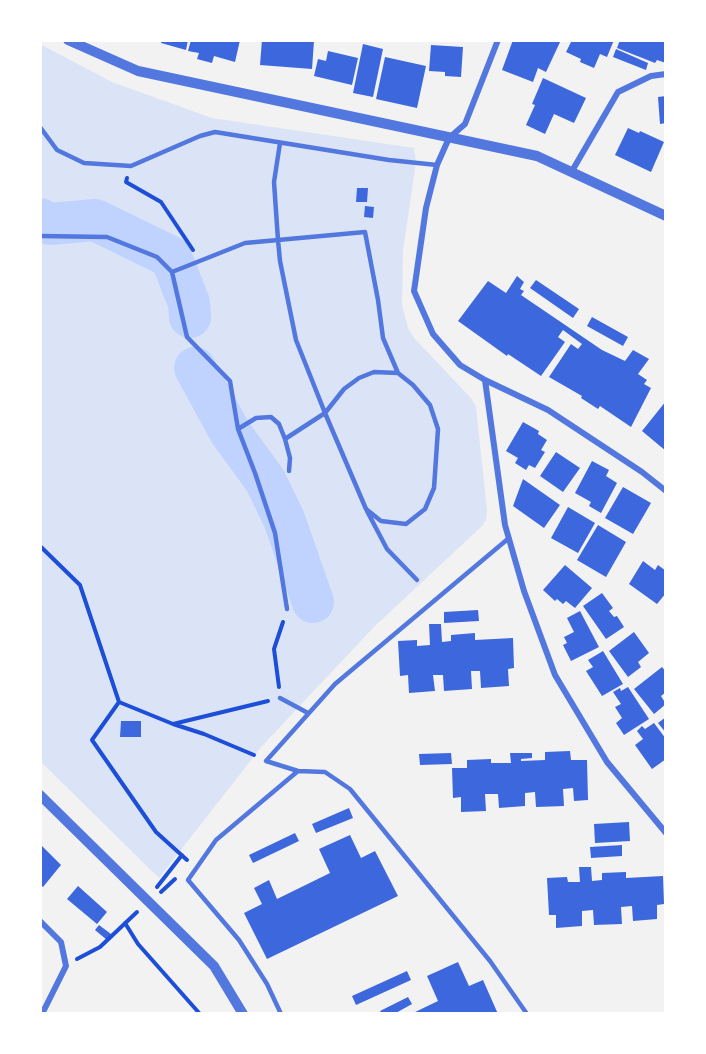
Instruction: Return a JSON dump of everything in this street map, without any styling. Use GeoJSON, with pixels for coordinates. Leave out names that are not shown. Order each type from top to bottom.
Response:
{"type":"FeatureCollection","features":[{"type":"Feature","properties":{"kind":"street"},"geometry":{"type":"LineString","coordinates":[[68,40],[138,71],[537,156],[666,216]]}},
{"type":"Feature","properties":{"kind":"street"},"geometry":{"type":"LineString","coordinates":[[498,40],[465,124],[449,138],[436,165],[426,208],[414,291],[432,334],[460,365],[484,380],[548,410],[666,490]]}},
{"type":"Feature","properties":{"kind":"street"},"geometry":{"type":"LineString","coordinates":[[572,171],[618,92],[651,76],[666,74]]}},
{"type":"Feature","properties":{"kind":"street"},"geometry":{"type":"LineString","coordinates":[[484,380],[505,525],[524,591],[555,675],[607,762],[666,833]]}},
{"type":"Feature","properties":{"kind":"street"},"geometry":{"type":"LineString","coordinates":[[40,795],[214,966],[243,1014]]}},
{"type":"Feature","properties":{"kind":"street"},"geometry":{"type":"LineString","coordinates":[[40,921],[61,942],[66,966],[42,1014]]}},
{"type":"Feature","properties":{"kind":"lane"},"geometry":{"type":"LineString","coordinates":[[40,127],[57,150],[84,163],[131,166],[200,136],[215,132],[389,160],[436,165]]}},
{"type":"Feature","properties":{"kind":"lane"},"geometry":{"type":"LineString","coordinates":[[280,143],[274,182],[278,240],[296,340],[366,509],[387,549],[417,580]]}},
{"type":"Feature","properties":{"kind":"lane"},"geometry":{"type":"LineString","coordinates":[[172,272],[245,243],[365,232],[383,338],[398,373],[413,385],[429,405],[438,429],[434,488],[425,509],[406,524],[381,521],[366,509]]}},
{"type":"Feature","properties":{"kind":"lane"},"geometry":{"type":"LineString","coordinates":[[40,236],[107,237],[157,257],[172,272],[187,337],[230,381],[238,429],[275,533],[287,609]]}},
{"type":"Feature","properties":{"kind":"lane"},"geometry":{"type":"LineString","coordinates":[[285,439],[325,413],[344,389],[359,378],[374,372],[398,373]]}},
{"type":"Feature","properties":{"kind":"lane"},"geometry":{"type":"LineString","coordinates":[[238,429],[256,418],[271,417],[279,424],[285,439],[290,458],[289,471]]}},
{"type":"Feature","properties":{"kind":"lane"},"geometry":{"type":"LineString","coordinates":[[509,538],[335,684],[266,761],[298,771],[325,771],[350,789],[490,961],[527,1014]]}},
{"type":"Feature","properties":{"kind":"lane"},"geometry":{"type":"LineString","coordinates":[[280,698],[308,713]]}},
{"type":"Feature","properties":{"kind":"lane"},"geometry":{"type":"LineString","coordinates":[[281,1014],[267,984],[238,940],[188,880],[216,840],[298,771]]}},
{"type":"Feature","properties":{"kind":"path"},"geometry":{"type":"LineString","coordinates":[[131,166],[126,182],[161,202],[200,261]]}},
{"type":"Feature","properties":{"kind":"path"},"geometry":{"type":"LineString","coordinates":[[40,546],[80,585],[119,702],[204,734],[266,761]]}},
{"type":"Feature","properties":{"kind":"path"},"geometry":{"type":"LineString","coordinates":[[173,724],[280,698],[274,649],[287,609]]}},
{"type":"Feature","properties":{"kind":"path"},"geometry":{"type":"LineString","coordinates":[[119,702],[92,740],[156,832],[195,870]]}},
{"type":"Feature","properties":{"kind":"path"},"geometry":{"type":"LineString","coordinates":[[146,899],[182,855]]}},
{"type":"Feature","properties":{"kind":"path"},"geometry":{"type":"LineString","coordinates":[[66,966],[100,947],[125,923],[138,944],[200,1014]]}},
{"type":"Feature","properties":{"kind":"shaded area"},"geometry":{"type":"Polygon","coordinates":[[[40,44],[112,82],[212,118],[414,148],[416,162],[403,251],[402,305],[408,328],[414,338],[471,398],[476,407],[487,510],[486,520],[374,627],[262,746],[159,878],[41,762],[40,44]]]}},
{"type":"Feature","properties":{"kind":"building"},"geometry":{"type":"Polygon","coordinates":[[[162,40],[188,40],[186,50],[161,43],[162,40]]]}},
{"type":"Feature","properties":{"kind":"building"},"geometry":{"type":"Polygon","coordinates":[[[191,40],[240,40],[235,62],[214,56],[212,63],[197,59],[199,53],[188,51],[191,40]]]}},
{"type":"Feature","properties":{"kind":"building"},"geometry":{"type":"Polygon","coordinates":[[[262,40],[314,41],[312,69],[260,65],[262,40]]]}},
{"type":"Feature","properties":{"kind":"building"},"geometry":{"type":"Polygon","coordinates":[[[513,40],[561,40],[546,72],[538,68],[533,82],[502,70],[513,40]]]}},
{"type":"Feature","properties":{"kind":"building"},"geometry":{"type":"Polygon","coordinates":[[[572,40],[614,40],[607,57],[600,54],[594,68],[566,52],[572,40]]]}},
{"type":"Feature","properties":{"kind":"building"},"geometry":{"type":"Polygon","coordinates":[[[620,40],[666,42],[666,63],[657,60],[655,63],[617,48],[620,40]]]}},
{"type":"Feature","properties":{"kind":"building"},"geometry":{"type":"Polygon","coordinates":[[[363,44],[383,49],[373,97],[353,93],[363,44]]]}},
{"type":"Feature","properties":{"kind":"building"},"geometry":{"type":"Polygon","coordinates":[[[431,45],[463,47],[461,77],[445,76],[445,72],[429,71],[431,45]]]}},
{"type":"Feature","properties":{"kind":"building"},"geometry":{"type":"Polygon","coordinates":[[[616,49],[648,63],[646,70],[613,57],[616,49]]]}},
{"type":"Feature","properties":{"kind":"building"},"geometry":{"type":"Polygon","coordinates":[[[328,51],[358,58],[352,85],[314,76],[318,59],[326,61],[328,51]]]}},
{"type":"Feature","properties":{"kind":"building"},"geometry":{"type":"Polygon","coordinates":[[[385,57],[426,66],[417,108],[376,99],[385,57]]]}},
{"type":"Feature","properties":{"kind":"building"},"geometry":{"type":"Polygon","coordinates":[[[543,78],[586,98],[574,123],[554,114],[545,134],[526,125],[543,78]]]}},
{"type":"Feature","properties":{"kind":"building"},"geometry":{"type":"Polygon","coordinates":[[[666,96],[666,123],[660,124],[658,97],[666,96]]]}},
{"type":"Feature","properties":{"kind":"building"},"geometry":{"type":"Polygon","coordinates":[[[628,128],[664,142],[651,172],[615,155],[628,128]]]}},
{"type":"Feature","properties":{"kind":"building"},"geometry":{"type":"Polygon","coordinates":[[[357,188],[368,188],[367,202],[356,202],[357,188]]]}},
{"type":"Feature","properties":{"kind":"building"},"geometry":{"type":"Polygon","coordinates":[[[365,206],[374,207],[373,218],[364,217],[365,206]]]}},
{"type":"Feature","properties":{"kind":"building"},"geometry":{"type":"Polygon","coordinates":[[[517,276],[524,282],[520,289],[524,291],[521,295],[602,350],[625,361],[633,350],[649,359],[638,374],[647,380],[644,384],[651,388],[631,427],[600,406],[598,409],[581,398],[582,396],[549,377],[571,344],[578,349],[582,344],[563,330],[558,337],[565,342],[541,376],[508,354],[507,356],[458,321],[488,281],[506,293],[517,276]]]}},
{"type":"Feature","properties":{"kind":"building"},"geometry":{"type":"Polygon","coordinates":[[[536,280],[579,309],[573,318],[530,288],[536,280]]]}},
{"type":"Feature","properties":{"kind":"building"},"geometry":{"type":"Polygon","coordinates":[[[592,317],[628,337],[623,346],[587,326],[592,317]]]}},
{"type":"Feature","properties":{"kind":"building"},"geometry":{"type":"Polygon","coordinates":[[[666,401],[666,451],[642,431],[666,401]]]}},
{"type":"Feature","properties":{"kind":"building"},"geometry":{"type":"Polygon","coordinates":[[[523,422],[539,431],[538,434],[547,440],[541,450],[545,452],[535,468],[529,465],[526,470],[515,463],[518,458],[506,451],[523,422]]]}},
{"type":"Feature","properties":{"kind":"building"},"geometry":{"type":"Polygon","coordinates":[[[556,452],[580,468],[563,492],[540,476],[556,452]]]}},
{"type":"Feature","properties":{"kind":"building"},"geometry":{"type":"Polygon","coordinates":[[[592,461],[609,470],[606,476],[617,483],[601,513],[589,506],[591,502],[575,493],[592,461]]]}},
{"type":"Feature","properties":{"kind":"building"},"geometry":{"type":"Polygon","coordinates":[[[523,479],[560,505],[544,528],[513,506],[523,479]]]}},
{"type":"Feature","properties":{"kind":"building"},"geometry":{"type":"Polygon","coordinates":[[[623,487],[651,503],[633,534],[605,518],[623,487]]]}},
{"type":"Feature","properties":{"kind":"building"},"geometry":{"type":"Polygon","coordinates":[[[568,507],[595,523],[578,553],[551,538],[568,507]]]}},
{"type":"Feature","properties":{"kind":"building"},"geometry":{"type":"Polygon","coordinates":[[[598,525],[626,542],[606,577],[577,560],[598,525]]]}},
{"type":"Feature","properties":{"kind":"building"},"geometry":{"type":"Polygon","coordinates":[[[643,561],[655,570],[658,565],[666,571],[666,593],[657,604],[629,584],[643,561]]]}},
{"type":"Feature","properties":{"kind":"building"},"geometry":{"type":"Polygon","coordinates":[[[565,565],[592,588],[575,608],[566,601],[563,604],[557,599],[555,601],[543,590],[565,565]]]}},
{"type":"Feature","properties":{"kind":"building"},"geometry":{"type":"Polygon","coordinates":[[[602,593],[613,608],[609,611],[614,617],[617,616],[624,627],[606,639],[583,606],[602,593]]]}},
{"type":"Feature","properties":{"kind":"building"},"geometry":{"type":"Polygon","coordinates":[[[478,610],[479,621],[444,623],[444,612],[478,610]]]}},
{"type":"Feature","properties":{"kind":"building"},"geometry":{"type":"Polygon","coordinates":[[[580,611],[599,647],[571,661],[563,645],[567,643],[564,637],[574,632],[567,618],[580,611]]]}},
{"type":"Feature","properties":{"kind":"building"},"geometry":{"type":"Polygon","coordinates":[[[429,624],[441,624],[442,642],[451,641],[451,635],[475,633],[475,640],[513,638],[514,668],[508,669],[509,686],[481,688],[480,671],[471,671],[472,689],[444,691],[443,675],[433,675],[435,691],[409,693],[408,675],[400,676],[398,641],[417,640],[417,646],[430,645],[429,624]]]}},
{"type":"Feature","properties":{"kind":"building"},"geometry":{"type":"Polygon","coordinates":[[[634,632],[649,653],[638,662],[641,667],[628,677],[609,651],[634,632]]]}},
{"type":"Feature","properties":{"kind":"building"},"geometry":{"type":"Polygon","coordinates":[[[603,651],[623,684],[602,696],[586,671],[593,667],[588,660],[603,651]]]}},
{"type":"Feature","properties":{"kind":"building"},"geometry":{"type":"Polygon","coordinates":[[[662,667],[666,672],[666,692],[661,696],[666,704],[654,714],[634,689],[662,667]]]}},
{"type":"Feature","properties":{"kind":"building"},"geometry":{"type":"Polygon","coordinates":[[[628,687],[649,719],[624,735],[616,723],[622,718],[615,707],[621,704],[613,692],[628,687]]]}},
{"type":"Feature","properties":{"kind":"building"},"geometry":{"type":"Polygon","coordinates":[[[666,717],[666,733],[658,723],[666,717]]]}},
{"type":"Feature","properties":{"kind":"building"},"geometry":{"type":"Polygon","coordinates":[[[121,721],[141,721],[141,737],[120,737],[121,721]]]}},
{"type":"Feature","properties":{"kind":"building"},"geometry":{"type":"Polygon","coordinates":[[[654,723],[666,739],[666,759],[652,769],[635,745],[643,739],[637,731],[642,726],[645,729],[654,723]]]}},
{"type":"Feature","properties":{"kind":"building"},"geometry":{"type":"Polygon","coordinates":[[[570,751],[571,760],[587,760],[588,800],[574,801],[573,788],[563,789],[564,806],[536,807],[535,792],[525,793],[525,806],[499,808],[498,794],[485,794],[486,811],[461,812],[461,797],[453,798],[452,768],[467,768],[467,760],[491,759],[491,763],[511,763],[510,753],[532,753],[532,758],[521,759],[521,761],[545,760],[545,752],[570,751]]]}},
{"type":"Feature","properties":{"kind":"building"},"geometry":{"type":"Polygon","coordinates":[[[451,753],[452,764],[420,765],[419,754],[451,753]]]}},
{"type":"Feature","properties":{"kind":"building"},"geometry":{"type":"Polygon","coordinates":[[[349,808],[353,818],[316,833],[312,824],[349,808]]]}},
{"type":"Feature","properties":{"kind":"building"},"geometry":{"type":"Polygon","coordinates":[[[629,822],[630,841],[595,843],[594,824],[629,822]]]}},
{"type":"Feature","properties":{"kind":"building"},"geometry":{"type":"Polygon","coordinates":[[[295,833],[299,841],[253,863],[249,855],[295,833]]]}},
{"type":"Feature","properties":{"kind":"building"},"geometry":{"type":"Polygon","coordinates":[[[350,835],[361,858],[375,851],[398,896],[267,959],[244,913],[262,904],[254,888],[269,880],[277,899],[330,873],[319,849],[350,835]]]}},
{"type":"Feature","properties":{"kind":"building"},"geometry":{"type":"Polygon","coordinates":[[[40,844],[61,865],[43,887],[40,885],[40,844]]]}},
{"type":"Feature","properties":{"kind":"building"},"geometry":{"type":"Polygon","coordinates":[[[622,845],[622,856],[591,858],[590,847],[622,845]]]}},
{"type":"Feature","properties":{"kind":"building"},"geometry":{"type":"Polygon","coordinates":[[[579,867],[591,867],[592,881],[602,880],[602,873],[626,872],[626,878],[663,876],[664,904],[657,905],[657,919],[633,921],[632,906],[621,907],[622,924],[594,925],[593,910],[582,911],[582,926],[556,928],[556,915],[549,915],[547,878],[567,877],[568,882],[580,882],[579,867]]]}},
{"type":"Feature","properties":{"kind":"building"},"geometry":{"type":"Polygon","coordinates":[[[78,886],[107,912],[97,924],[67,899],[78,886]]]}},
{"type":"Feature","properties":{"kind":"building"},"geometry":{"type":"Polygon","coordinates":[[[99,925],[111,934],[107,940],[95,930],[99,925]]]}},
{"type":"Feature","properties":{"kind":"building"},"geometry":{"type":"Polygon","coordinates":[[[458,962],[469,986],[483,980],[498,1014],[411,1014],[438,1001],[427,976],[458,962]]]}},
{"type":"Feature","properties":{"kind":"building"},"geometry":{"type":"Polygon","coordinates":[[[407,971],[411,980],[356,1005],[352,996],[407,971]]]}},
{"type":"Feature","properties":{"kind":"building"},"geometry":{"type":"Polygon","coordinates":[[[408,997],[412,1004],[394,1014],[382,1014],[380,1011],[408,997]]]}},
{"type":"Feature","properties":{"kind":"waterway"},"geometry":{"type":"LineString","coordinates":[[40,219],[50,224],[95,220],[171,257],[189,303],[190,317]]}},
{"type":"Feature","properties":{"kind":"waterway"},"geometry":{"type":"LineString","coordinates":[[195,368],[230,432],[265,480],[284,519],[313,602]]}}]}
